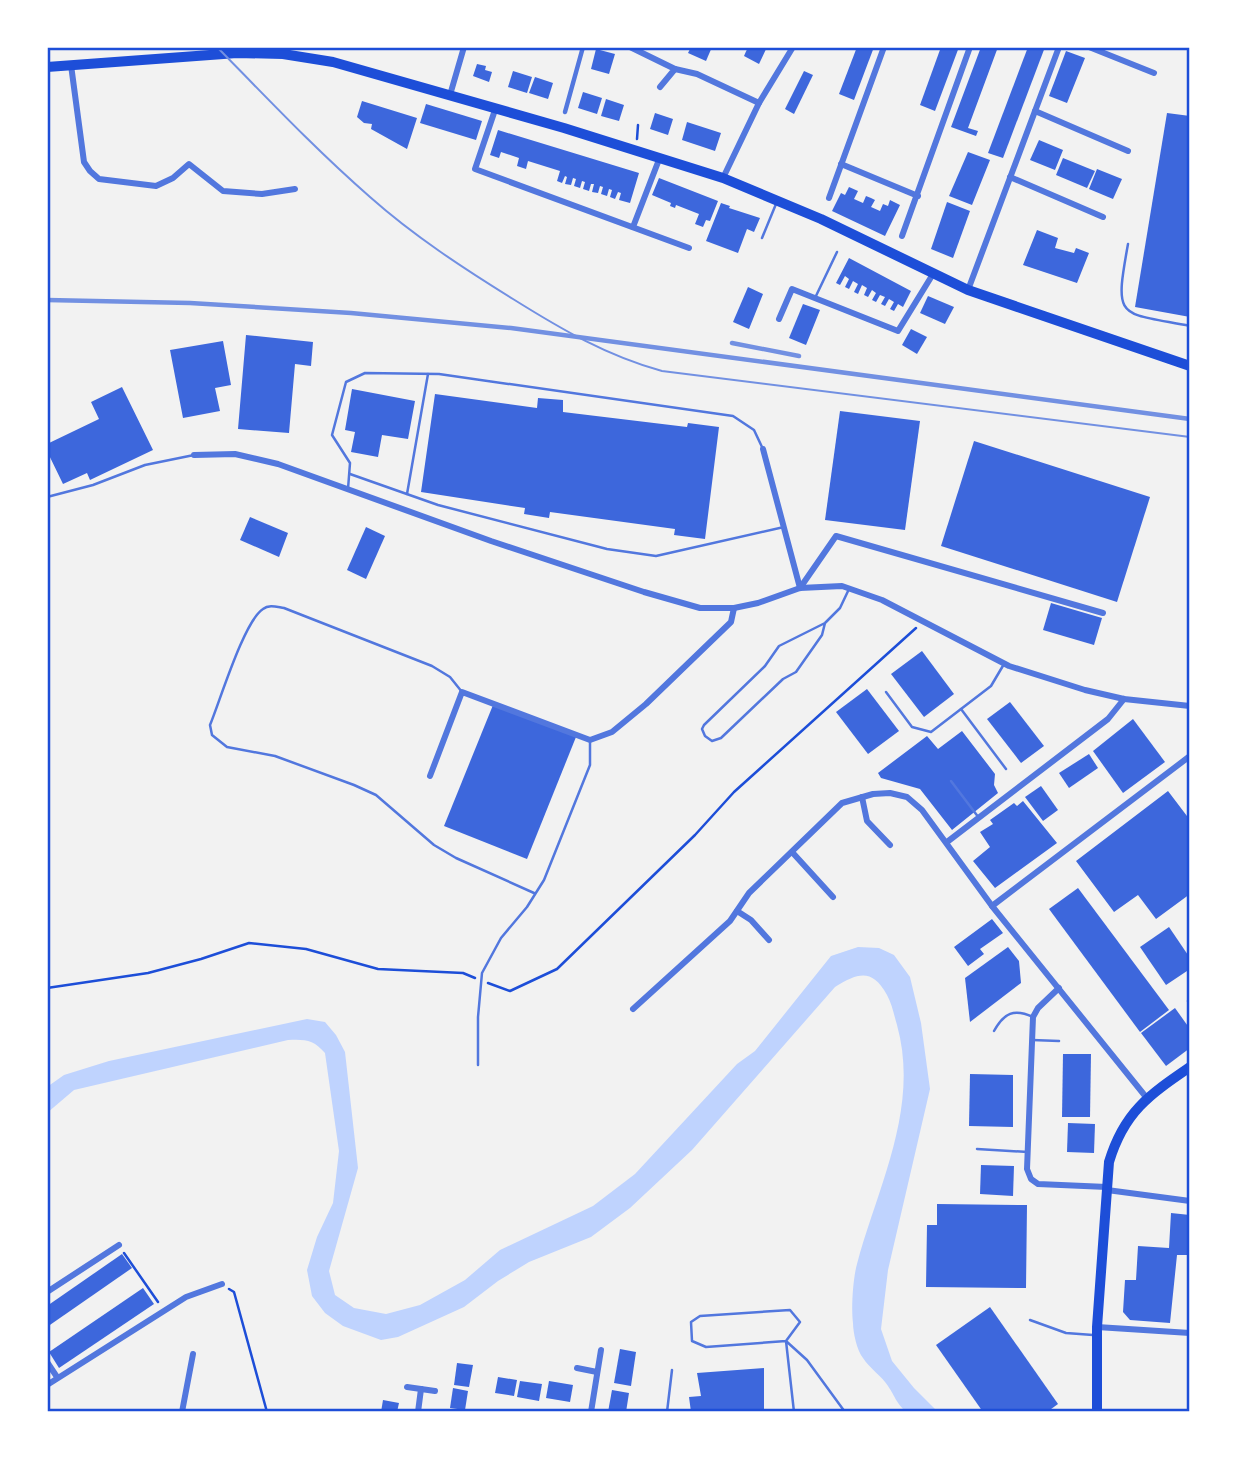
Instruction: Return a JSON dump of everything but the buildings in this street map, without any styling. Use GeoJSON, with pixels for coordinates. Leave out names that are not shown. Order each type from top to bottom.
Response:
{"type":"FeatureCollection","features":[{"type":"Feature","properties":{"kind":"main road"},"geometry":{"type":"LineString","coordinates":[[47,67],[283,51],[333,62],[496,107],[723,178],[821,219],[968,290],[1190,366]]}},
{"type":"Feature","properties":{"kind":"main road"},"geometry":{"type":"LineString","coordinates":[[1097,1412],[1097,1331],[1109,1161],[1115,1140],[1131,1114],[1146,1097],[1190,1067]]}},
{"type":"Feature","properties":{"kind":"street"},"geometry":{"type":"LineString","coordinates":[[450,95],[464,47]]}},
{"type":"Feature","properties":{"kind":"street"},"geometry":{"type":"LineString","coordinates":[[565,112],[583,47]]}},
{"type":"Feature","properties":{"kind":"street"},"geometry":{"type":"LineString","coordinates":[[630,47],[675,69],[697,74],[759,103]]}},
{"type":"Feature","properties":{"kind":"street"},"geometry":{"type":"LineString","coordinates":[[723,178],[759,103],[793,47]]}},
{"type":"Feature","properties":{"kind":"street"},"geometry":{"type":"LineString","coordinates":[[829,198],[884,47]]}},
{"type":"Feature","properties":{"kind":"street"},"geometry":{"type":"LineString","coordinates":[[902,236],[970,47]]}},
{"type":"Feature","properties":{"kind":"street"},"geometry":{"type":"LineString","coordinates":[[968,290],[1059,47]]}},
{"type":"Feature","properties":{"kind":"street"},"geometry":{"type":"LineString","coordinates":[[1089,47],[1154,73]]}},
{"type":"Feature","properties":{"kind":"street"},"geometry":{"type":"LineString","coordinates":[[71,65],[83,162],[99,178],[156,186],[173,178],[188,164],[223,191],[262,194],[295,189]]}},
{"type":"Feature","properties":{"kind":"street"},"geometry":{"type":"LineString","coordinates":[[660,87],[675,69]]}},
{"type":"Feature","properties":{"kind":"street"},"geometry":{"type":"LineString","coordinates":[[496,107],[475,169],[689,247]]}},
{"type":"Feature","properties":{"kind":"street"},"geometry":{"type":"LineString","coordinates":[[1035,111],[1128,150]]}},
{"type":"Feature","properties":{"kind":"street"},"geometry":{"type":"LineString","coordinates":[[633,227],[660,157]]}},
{"type":"Feature","properties":{"kind":"street"},"geometry":{"type":"LineString","coordinates":[[841,164],[918,196]]}},
{"type":"Feature","properties":{"kind":"street"},"geometry":{"type":"LineString","coordinates":[[1010,177],[1103,217]]}},
{"type":"Feature","properties":{"kind":"street"},"geometry":{"type":"LineString","coordinates":[[779,319],[792,289],[898,331],[933,274]]}},
{"type":"Feature","properties":{"kind":"street"},"geometry":{"type":"LineString","coordinates":[[763,449],[800,588]]}},
{"type":"Feature","properties":{"kind":"street"},"geometry":{"type":"LineString","coordinates":[[194,455],[235,454],[278,464],[644,592],[699,608],[734,608],[758,603],[800,588],[842,586],[883,600],[1004,664],[1085,690],[1124,699],[1190,706]]}},
{"type":"Feature","properties":{"kind":"street"},"geometry":{"type":"LineString","coordinates":[[800,588],[836,536],[1103,613]]}},
{"type":"Feature","properties":{"kind":"street"},"geometry":{"type":"LineString","coordinates":[[430,776],[462,692],[590,740],[612,732],[646,704],[731,622],[734,608]]}},
{"type":"Feature","properties":{"kind":"street"},"geometry":{"type":"LineString","coordinates":[[947,842],[1108,719],[1124,699]]}},
{"type":"Feature","properties":{"kind":"street"},"geometry":{"type":"LineString","coordinates":[[992,906],[1190,756]]}},
{"type":"Feature","properties":{"kind":"street"},"geometry":{"type":"LineString","coordinates":[[634,1009],[730,921],[749,893],[842,803],[890,793],[907,797],[922,810],[992,906],[1146,1097]]}},
{"type":"Feature","properties":{"kind":"street"},"geometry":{"type":"LineString","coordinates":[[862,797],[867,821],[890,845]]}},
{"type":"Feature","properties":{"kind":"street"},"geometry":{"type":"LineString","coordinates":[[792,852],[833,897]]}},
{"type":"Feature","properties":{"kind":"street"},"geometry":{"type":"LineString","coordinates":[[737,911],[751,920],[769,940]]}},
{"type":"Feature","properties":{"kind":"street"},"geometry":{"type":"LineString","coordinates":[[1059,988],[1038,1008],[1033,1017],[1027,1170],[1031,1179],[1038,1184],[1107,1188],[1190,1201]]}},
{"type":"Feature","properties":{"kind":"street"},"geometry":{"type":"LineString","coordinates":[[47,1292],[119,1245]]}},
{"type":"Feature","properties":{"kind":"street"},"geometry":{"type":"LineString","coordinates":[[47,1385],[186,1297],[222,1284]]}},
{"type":"Feature","properties":{"kind":"street"},"geometry":{"type":"LineString","coordinates":[[1097,1331],[1190,1333]]}},
{"type":"Feature","properties":{"kind":"street"},"geometry":{"type":"LineString","coordinates":[[591,1412],[601,1350]]}},
{"type":"Feature","properties":{"kind":"street"},"geometry":{"type":"LineString","coordinates":[[182,1412],[194,1353]]}},
{"type":"Feature","properties":{"kind":"street"},"geometry":{"type":"LineString","coordinates":[[47,1362],[57,1377]]}},
{"type":"Feature","properties":{"kind":"street"},"geometry":{"type":"LineString","coordinates":[[577,1368],[597,1371]]}},
{"type":"Feature","properties":{"kind":"street"},"geometry":{"type":"LineString","coordinates":[[407,1387],[435,1391]]}},
{"type":"Feature","properties":{"kind":"street"},"geometry":{"type":"LineString","coordinates":[[418,1412],[421,1389]]}},
{"type":"Feature","properties":{"kind":"lane"},"geometry":{"type":"LineString","coordinates":[[762,238],[777,201]]}},
{"type":"Feature","properties":{"kind":"lane"},"geometry":{"type":"LineString","coordinates":[[1128,244],[1120,288],[1123,307],[1131,314],[1190,326]]}},
{"type":"Feature","properties":{"kind":"lane"},"geometry":{"type":"LineString","coordinates":[[816,298],[837,252]]}},
{"type":"Feature","properties":{"kind":"lane"},"geometry":{"type":"LineString","coordinates":[[348,489],[350,463],[332,435],[346,382],[365,373],[428,374],[733,416],[754,430],[763,449]]}},
{"type":"Feature","properties":{"kind":"lane"},"geometry":{"type":"LineString","coordinates":[[407,494],[428,374]]}},
{"type":"Feature","properties":{"kind":"lane"},"geometry":{"type":"LineString","coordinates":[[48,496],[93,485],[145,465],[194,455]]}},
{"type":"Feature","properties":{"kind":"lane"},"geometry":{"type":"LineString","coordinates":[[349,473],[438,505],[607,549],[656,556],[784,527]]}},
{"type":"Feature","properties":{"kind":"lane"},"geometry":{"type":"LineString","coordinates":[[825,623],[822,635],[796,672],[783,679],[721,738],[712,741],[705,736],[702,729],[704,725],[765,666],[779,646],[825,623],[840,608],[849,589]]}},
{"type":"Feature","properties":{"kind":"lane"},"geometry":{"type":"LineString","coordinates":[[462,692],[450,677],[432,666],[284,608],[272,606],[264,608],[254,618],[246,633],[210,725],[212,735],[227,747],[275,756],[376,795],[434,845],[534,893]]}},
{"type":"Feature","properties":{"kind":"lane"},"geometry":{"type":"LineString","coordinates":[[886,692],[912,727],[931,733],[991,686],[1004,664]]}},
{"type":"Feature","properties":{"kind":"lane"},"geometry":{"type":"LineString","coordinates":[[961,709],[1006,769]]}},
{"type":"Feature","properties":{"kind":"lane"},"geometry":{"type":"LineString","coordinates":[[478,1065],[482,973],[490,957],[544,880],[590,765],[590,740]]}},
{"type":"Feature","properties":{"kind":"lane"},"geometry":{"type":"LineString","coordinates":[[951,781],[979,818]]}},
{"type":"Feature","properties":{"kind":"lane"},"geometry":{"type":"LineString","coordinates":[[1190,998],[1190,1010]]}},
{"type":"Feature","properties":{"kind":"lane"},"geometry":{"type":"LineString","coordinates":[[994,1031],[1002,1017],[1012,1012],[1033,1017]]}},
{"type":"Feature","properties":{"kind":"lane"},"geometry":{"type":"LineString","coordinates":[[1032,1040],[1059,1041]]}},
{"type":"Feature","properties":{"kind":"lane"},"geometry":{"type":"LineString","coordinates":[[977,1149],[1028,1152]]}},
{"type":"Feature","properties":{"kind":"lane"},"geometry":{"type":"LineString","coordinates":[[794,1412],[786,1341],[800,1322],[790,1310],[700,1315],[691,1322],[692,1341],[706,1347],[786,1341],[807,1360],[845,1412]]}},
{"type":"Feature","properties":{"kind":"lane"},"geometry":{"type":"LineString","coordinates":[[1030,1320],[1066,1333],[1097,1331]]}},
{"type":"Feature","properties":{"kind":"lane"},"geometry":{"type":"LineString","coordinates":[[667,1412],[672,1370]]}},
{"type":"Feature","properties":{"kind":"path"},"geometry":{"type":"LineString","coordinates":[[634,149],[638,125]]}},
{"type":"Feature","properties":{"kind":"path"},"geometry":{"type":"LineString","coordinates":[[119,1245],[164,1311]]}},
{"type":"Feature","properties":{"kind":"path"},"geometry":{"type":"LineString","coordinates":[[222,1284],[234,1292],[267,1412]]}},
{"type":"Feature","properties":{"kind":"water"},"geometry":{"type":"Polygon","coordinates":[[[858,947],[879,948],[894,955],[910,977],[921,1023],[930,1089],[888,1270],[881,1329],[892,1361],[938,1412],[906,1412],[885,1382],[861,1355],[854,1331],[852,1301],[856,1270],[894,1146],[903,1086],[903,1056],[893,1010],[881,986],[870,977],[858,976],[835,987],[692,1150],[630,1208],[591,1237],[529,1262],[464,1307],[398,1337],[381,1340],[343,1326],[325,1313],[312,1296],[307,1270],[317,1237],[333,1203],[339,1151],[325,1053],[317,1045],[304,1040],[288,1040],[74,1090],[47,1113],[47,1087],[64,1075],[109,1061],[307,1019],[325,1022],[345,1052],[358,1168],[329,1271],[335,1295],[354,1308],[386,1314],[420,1305],[465,1280],[500,1250],[593,1206],[635,1174],[737,1064],[755,1051],[831,956],[858,947]]]}},
{"type":"Feature","properties":{"kind":"tram line"},"geometry":{"type":"LineString","coordinates":[[217,47],[330,161],[404,225],[457,263],[531,310],[585,341],[622,358],[662,371],[1190,437]]}},
{"type":"Feature","properties":{"kind":"railway"},"geometry":{"type":"LineString","coordinates":[[47,300],[190,303],[351,313],[511,328],[1190,419]]}},
{"type":"Feature","properties":{"kind":"railway"},"geometry":{"type":"LineString","coordinates":[[732,343],[799,356]]}}]}
